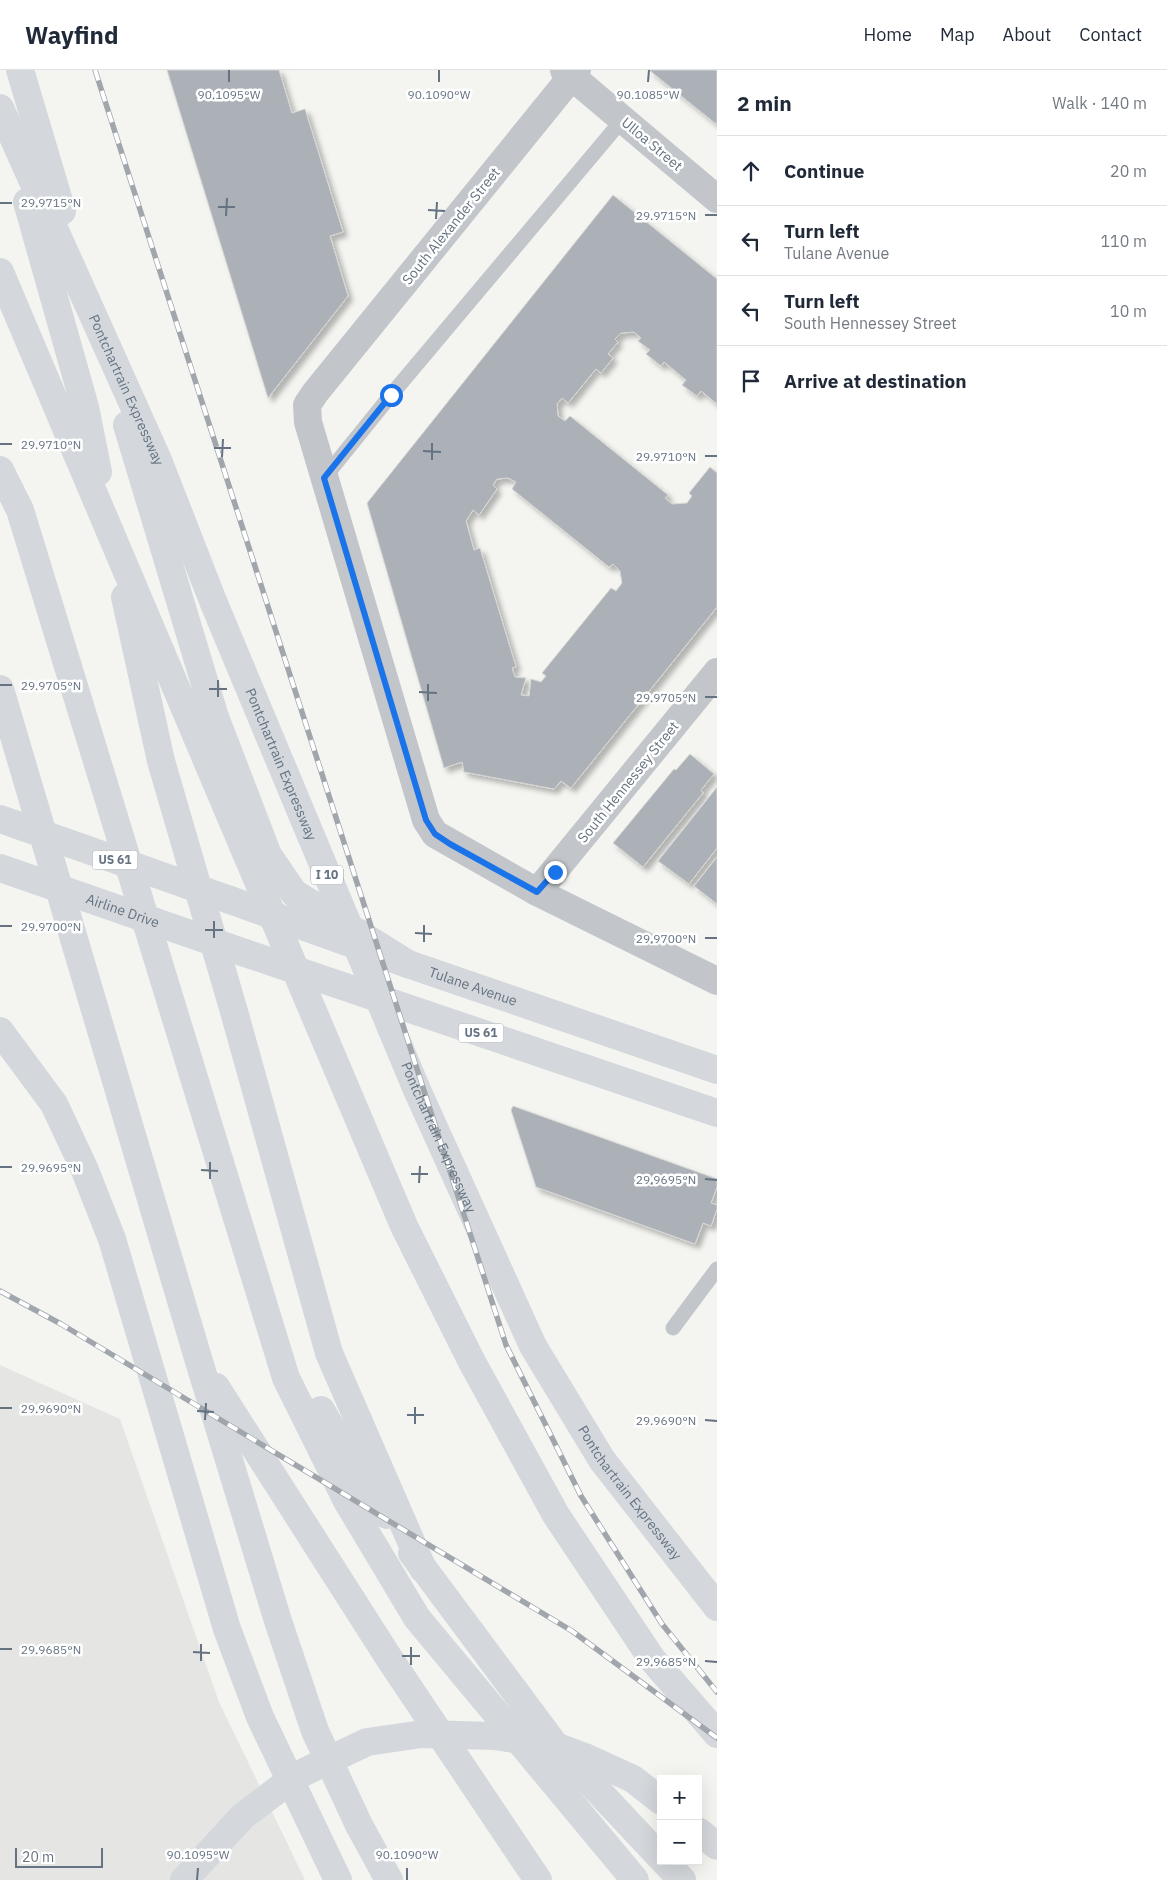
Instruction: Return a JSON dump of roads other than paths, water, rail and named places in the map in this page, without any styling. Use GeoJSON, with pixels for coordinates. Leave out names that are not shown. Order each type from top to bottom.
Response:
{"type":"FeatureCollection","features":[{"type":"Feature","properties":{"kind":"main road"},"geometry":{"type":"LineString","coordinates":[[20,70],[215,717],[268,856],[294,893],[408,964]]}},
{"type":"Feature","properties":{"kind":"main road"},"geometry":{"type":"LineString","coordinates":[[0,104],[85,407],[161,760],[235,1015],[329,1352],[423,1569]]}},
{"type":"Feature","properties":{"kind":"main road","name":"Pontchartrain Expressway"},"geometry":{"type":"LineString","coordinates":[[0,108],[158,460],[212,601],[413,1081],[533,1346],[602,1460],[717,1607]]}},
{"type":"Feature","properties":{"kind":"main road"},"geometry":{"type":"LineString","coordinates":[[0,272],[404,1226],[472,1362],[556,1515],[652,1659],[717,1734]]}},
{"type":"Feature","properties":{"kind":"main road"},"geometry":{"type":"LineString","coordinates":[[0,470],[20,510],[260,1299],[286,1378],[347,1501],[417,1618],[635,1880]]}},
{"type":"Feature","properties":{"kind":"main road"},"geometry":{"type":"LineString","coordinates":[[0,689],[278,1621],[315,1731],[360,1825],[389,1880]]}},
{"type":"Feature","properties":{"kind":"main road","name":"Tulane Avenue"},"geometry":{"type":"LineString","coordinates":[[0,819],[408,964],[717,1070]]}},
{"type":"Feature","properties":{"kind":"main road","name":"Airline Drive"},"geometry":{"type":"LineString","coordinates":[[0,868],[717,1114]]}},
{"type":"Feature","properties":{"kind":"main road"},"geometry":{"type":"LineString","coordinates":[[0,1031],[54,1104],[88,1177],[112,1239],[227,1629],[260,1717],[338,1880]]}},
{"type":"Feature","properties":{"kind":"main road"},"geometry":{"type":"LineString","coordinates":[[260,1299],[352,1464],[423,1569],[555,1745],[657,1854]]}},
{"type":"Feature","properties":{"kind":"main road"},"geometry":{"type":"LineString","coordinates":[[198,1358],[389,1658],[538,1880]]}},
{"type":"Feature","properties":{"kind":"main road"},"geometry":{"type":"LineString","coordinates":[[184,1880],[243,1816],[296,1776],[367,1742],[422,1734],[494,1736],[550,1744],[585,1757],[633,1779],[657,1798]]}},
{"type":"Feature","properties":{"kind":"main road"},"geometry":{"type":"LineString","coordinates":[[702,1834],[717,1846]]}},
{"type":"Feature","properties":{"kind":"main road"},"geometry":{"type":"LineString","coordinates":[[668,1865],[682,1880]]}},
{"type":"Feature","properties":{"kind":"street","name":"Ulloa Street"},"geometry":{"type":"LineString","coordinates":[[571,72],[717,199]]}},
{"type":"Feature","properties":{"kind":"street","name":"South Alexander Street"},"geometry":{"type":"LineString","coordinates":[[324,478],[308,422],[308,405],[571,72]]}},
{"type":"Feature","properties":{"kind":"street"},"geometry":{"type":"LineString","coordinates":[[324,478],[426,820],[435,834],[537,892],[717,981]]}},
{"type":"Feature","properties":{"kind":"street","name":"South Hennessey Street"},"geometry":{"type":"LineString","coordinates":[[537,892],[717,672]]}},
{"type":"Feature","properties":{"kind":"lane"},"geometry":{"type":"LineString","coordinates":[[324,478],[391,395],[623,119]]}},
{"type":"Feature","properties":{"kind":"lane"},"geometry":{"type":"LineString","coordinates":[[673,1328],[717,1269]]}},
{"type":"Feature","properties":{"kind":"railway"},"geometry":{"type":"LineString","coordinates":[[95,70],[506,1345],[581,1496],[662,1624],[717,1692]]}},
{"type":"Feature","properties":{"kind":"railway"},"geometry":{"type":"LineString","coordinates":[[0,1291],[61,1324],[572,1631],[717,1738]]}}]}
